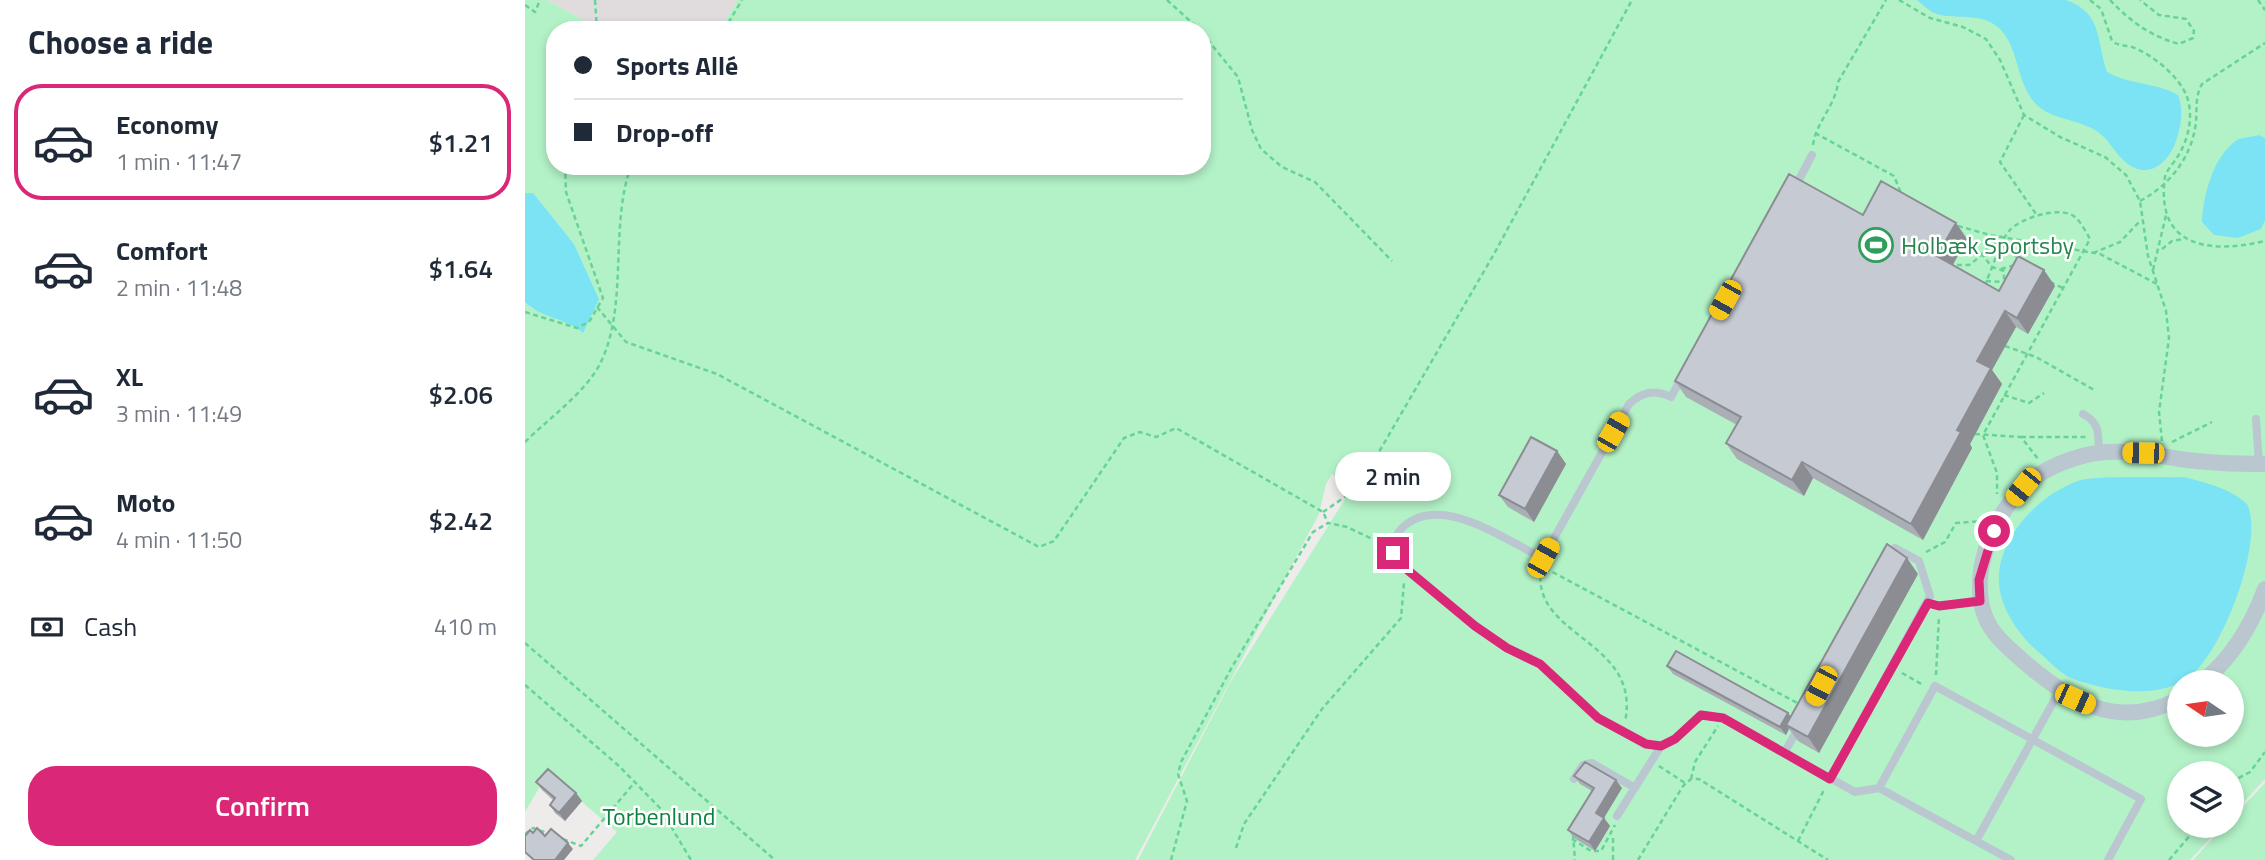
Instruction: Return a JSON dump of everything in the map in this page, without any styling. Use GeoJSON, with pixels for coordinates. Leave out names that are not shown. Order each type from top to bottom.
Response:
{"type":"FeatureCollection","features":[{"type":"Feature","properties":{"kind":"street"},"geometry":{"type":"LineString","coordinates":[[2167,705],[2128,713],[2103,711],[2060,690],[2004,644],[1989,625],[1980,601],[1979,580],[1994,531],[2023,487],[2045,471],[2099,445],[2263,468]]}},
{"type":"Feature","properties":{"kind":"street"},"geometry":{"type":"LineString","coordinates":[[2217,670],[2243,635],[2265,589]]}},
{"type":"Feature","properties":{"kind":"lane"},"geometry":{"type":"LineString","coordinates":[[1789,194],[1812,155]]}},
{"type":"Feature","properties":{"kind":"lane"},"geometry":{"type":"LineString","coordinates":[[1661,746],[1646,744],[1598,718],[1540,664],[1507,648],[1475,626],[1398,562],[1393,543],[1403,528],[1412,521],[1433,514],[1469,520],[1543,558],[1629,404],[1639,395],[1649,392],[1671,397],[1691,360]]}},
{"type":"Feature","properties":{"kind":"lane"},"geometry":{"type":"LineString","coordinates":[[2083,414],[2096,423],[2099,445]]}},
{"type":"Feature","properties":{"kind":"lane"},"geometry":{"type":"LineString","coordinates":[[2256,419],[2263,468]]}},
{"type":"Feature","properties":{"kind":"lane"},"geometry":{"type":"LineString","coordinates":[[1830,779],[1928,603],[1927,581],[1919,561],[1895,548],[1883,571]]}},
{"type":"Feature","properties":{"kind":"lane"},"geometry":{"type":"LineString","coordinates":[[1928,603],[1939,606],[1980,601]]}},
{"type":"Feature","properties":{"kind":"lane"},"geometry":{"type":"LineString","coordinates":[[1879,788],[1933,688],[2141,799],[2108,860]]}},
{"type":"Feature","properties":{"kind":"lane"},"geometry":{"type":"LineString","coordinates":[[1976,841],[2060,690]]}},
{"type":"Feature","properties":{"kind":"lane"},"geometry":{"type":"LineString","coordinates":[[1784,753],[1808,709]]}},
{"type":"Feature","properties":{"kind":"lane"},"geometry":{"type":"LineString","coordinates":[[1617,816],[1661,746],[1675,739],[1701,715],[1723,718],[1855,792],[1879,788],[2011,860]]}},
{"type":"Feature","properties":{"kind":"lane"},"geometry":{"type":"LineString","coordinates":[[1574,779],[1583,765],[1592,763],[1635,788]]}},
{"type":"Feature","properties":{"kind":"path"},"geometry":{"type":"LineString","coordinates":[[525,5],[535,12],[540,0]]}},
{"type":"Feature","properties":{"kind":"path"},"geometry":{"type":"LineString","coordinates":[[595,0],[596,21]]}},
{"type":"Feature","properties":{"kind":"path"},"geometry":{"type":"LineString","coordinates":[[729,21],[742,0]]}},
{"type":"Feature","properties":{"kind":"path"},"geometry":{"type":"LineString","coordinates":[[1167,0],[1190,21]]}},
{"type":"Feature","properties":{"kind":"path"},"geometry":{"type":"LineString","coordinates":[[1323,512],[1358,488],[1494,254],[1632,0]]}},
{"type":"Feature","properties":{"kind":"path"},"geometry":{"type":"LineString","coordinates":[[1812,155],[1815,133],[1837,91],[1838,82],[1886,0]]}},
{"type":"Feature","properties":{"kind":"path"},"geometry":{"type":"LineString","coordinates":[[1899,0],[1930,18],[1963,27],[1986,39],[2000,61],[2024,115],[2060,137],[2105,157],[2126,175],[2140,201],[2141,219],[2153,270],[2166,311],[2169,338],[2159,412],[2162,442],[2173,442],[2212,422]]}},
{"type":"Feature","properties":{"kind":"path"},"geometry":{"type":"LineString","coordinates":[[2090,0],[2101,9],[2112,41],[2147,56],[2175,77],[2187,97],[2189,128],[2182,150],[2165,178],[2166,215],[2160,252],[2153,270]]}},
{"type":"Feature","properties":{"kind":"path"},"geometry":{"type":"LineString","coordinates":[[2110,0],[2129,20],[2157,36],[2179,44],[2193,38],[2194,31],[2186,19],[2159,15],[2140,0]]}},
{"type":"Feature","properties":{"kind":"path"},"geometry":{"type":"LineString","coordinates":[[2257,0],[2265,10]]}},
{"type":"Feature","properties":{"kind":"path"},"geometry":{"type":"LineString","coordinates":[[1211,43],[1238,77],[1252,130],[1261,149],[1282,167],[1315,182],[1392,261]]}},
{"type":"Feature","properties":{"kind":"path"},"geometry":{"type":"LineString","coordinates":[[2140,201],[2166,183],[2185,159],[2196,124],[2197,92],[2201,84],[2265,43]]}},
{"type":"Feature","properties":{"kind":"path"},"geometry":{"type":"LineString","coordinates":[[2024,115],[2000,162],[2036,215]]}},
{"type":"Feature","properties":{"kind":"path"},"geometry":{"type":"LineString","coordinates":[[1815,133],[1894,176],[1904,197]]}},
{"type":"Feature","properties":{"kind":"path"},"geometry":{"type":"LineString","coordinates":[[525,312],[577,328],[589,322],[603,298],[566,192],[565,175]]}},
{"type":"Feature","properties":{"kind":"path"},"geometry":{"type":"LineString","coordinates":[[525,442],[592,375],[603,356],[611,323],[624,193],[629,175]]}},
{"type":"Feature","properties":{"kind":"path"},"geometry":{"type":"LineString","coordinates":[[1982,288],[2007,236],[2014,228],[2036,215],[2074,216],[2090,239],[1983,435],[1997,473],[1997,494],[1992,504]]}},
{"type":"Feature","properties":{"kind":"path"},"geometry":{"type":"LineString","coordinates":[[2166,215],[2183,239]]}},
{"type":"Feature","properties":{"kind":"path"},"geometry":{"type":"LineString","coordinates":[[2093,253],[2120,242],[2141,219]]}},
{"type":"Feature","properties":{"kind":"path"},"geometry":{"type":"LineString","coordinates":[[1949,221],[1961,227],[2093,253],[2157,284]]}},
{"type":"Feature","properties":{"kind":"path"},"geometry":{"type":"LineString","coordinates":[[2160,252],[2172,241],[2183,239],[2203,246],[2265,241]]}},
{"type":"Feature","properties":{"kind":"path"},"geometry":{"type":"LineString","coordinates":[[1957,265],[1969,265],[1987,246],[2004,244]]}},
{"type":"Feature","properties":{"kind":"path"},"geometry":{"type":"LineString","coordinates":[[1981,253],[1993,267],[2001,269],[2021,262],[2004,244]]}},
{"type":"Feature","properties":{"kind":"path"},"geometry":{"type":"LineString","coordinates":[[2001,269],[2004,271],[2003,282],[2009,289]]}},
{"type":"Feature","properties":{"kind":"path"},"geometry":{"type":"LineString","coordinates":[[2039,275],[2063,288]]}},
{"type":"Feature","properties":{"kind":"path"},"geometry":{"type":"LineString","coordinates":[[1986,281],[2003,282]]}},
{"type":"Feature","properties":{"kind":"path"},"geometry":{"type":"LineString","coordinates":[[597,307],[626,342],[717,374],[1039,547],[1054,541],[1114,451],[1124,438],[1134,432],[1156,437],[1171,429],[1183,430],[1323,512],[1328,523]]}},
{"type":"Feature","properties":{"kind":"path"},"geometry":{"type":"LineString","coordinates":[[2005,346],[2027,354],[2096,391]]}},
{"type":"Feature","properties":{"kind":"path"},"geometry":{"type":"LineString","coordinates":[[2004,395],[2029,403],[2044,393]]}},
{"type":"Feature","properties":{"kind":"path"},"geometry":{"type":"LineString","coordinates":[[1975,434],[2099,445]]}},
{"type":"Feature","properties":{"kind":"path"},"geometry":{"type":"LineString","coordinates":[[2021,437],[2045,471]]}},
{"type":"Feature","properties":{"kind":"path"},"geometry":{"type":"LineString","coordinates":[[1919,561],[1926,552],[1945,542],[1956,523],[1981,522],[1987,513]]}},
{"type":"Feature","properties":{"kind":"path"},"geometry":{"type":"LineString","coordinates":[[1171,860],[1187,801],[1178,774],[1181,762],[1283,579],[1313,533],[1328,523],[1347,527],[1378,543],[1393,543]]}},
{"type":"Feature","properties":{"kind":"path"},"geometry":{"type":"LineString","coordinates":[[1543,558],[1544,567],[1808,709]]}},
{"type":"Feature","properties":{"kind":"path"},"geometry":{"type":"LineString","coordinates":[[1543,558],[1541,597],[1567,625],[1609,659],[1621,676],[1627,706],[1622,731]]}},
{"type":"Feature","properties":{"kind":"path"},"geometry":{"type":"LineString","coordinates":[[1236,848],[1244,824],[1322,709],[1401,618],[1405,584],[1398,562]]}},
{"type":"Feature","properties":{"kind":"path"},"geometry":{"type":"LineString","coordinates":[[1891,667],[1933,688],[1939,606]]}},
{"type":"Feature","properties":{"kind":"path"},"geometry":{"type":"LineString","coordinates":[[525,643],[775,860]]}},
{"type":"Feature","properties":{"kind":"path"},"geometry":{"type":"LineString","coordinates":[[525,685],[635,782],[660,808],[691,860]]}},
{"type":"Feature","properties":{"kind":"path"},"geometry":{"type":"LineString","coordinates":[[1691,779],[1695,762],[1723,718]]}},
{"type":"Feature","properties":{"kind":"path"},"geometry":{"type":"LineString","coordinates":[[2244,775],[2250,772],[2265,752]]}},
{"type":"Feature","properties":{"kind":"path"},"geometry":{"type":"LineString","coordinates":[[1651,762],[1685,783]]}},
{"type":"Feature","properties":{"kind":"path"},"geometry":{"type":"LineString","coordinates":[[1638,860],[1685,783],[1691,779],[1699,779],[1828,860]]}},
{"type":"Feature","properties":{"kind":"path"},"geometry":{"type":"LineString","coordinates":[[1798,841],[1830,779]]}},
{"type":"Feature","properties":{"kind":"path"},"geometry":{"type":"LineString","coordinates":[[525,834],[533,828],[581,846],[635,782]]}},
{"type":"Feature","properties":{"kind":"path"},"geometry":{"type":"LineString","coordinates":[[1612,860],[1617,816]]}},
{"type":"Feature","properties":{"kind":"path"},"geometry":{"type":"LineString","coordinates":[[1575,860],[1572,839],[1576,828]]}},
{"type":"Feature","properties":{"kind":"path"},"geometry":{"type":"LineString","coordinates":[[1572,839],[1596,852],[1604,849],[1613,833]]}},
{"type":"Feature","properties":{"kind":"path"},"geometry":{"type":"LineString","coordinates":[[2169,860],[2187,838]]}},
{"type":"Feature","properties":{"kind":"shaded area"},"geometry":{"type":"Polygon","coordinates":[[[547,0],[738,0],[725,21],[585,21],[547,0]]]}},
{"type":"Feature","properties":{"kind":"green space","name":"Torbenlund"},"geometry":{"type":"Polygon","coordinates":[[[525,0],[547,0],[585,21],[546,21],[546,175],[1211,175],[1211,21],[725,21],[738,0],[2265,0],[2265,779],[2244,802],[2244,761],[2167,761],[2167,838],[2211,838],[2190,860],[1138,860],[1231,681],[1352,488],[1332,474],[1326,484],[1319,514],[1135,860],[593,860],[617,832],[548,773],[525,812],[525,302],[531,308],[574,324],[599,299],[574,244],[533,194],[525,193],[525,0]]]}},
{"type":"Feature","properties":{"kind":"green space"},"geometry":{"type":"Polygon","coordinates":[[[2265,783],[2265,860],[2193,860],[2213,838],[2244,838],[2244,805],[2265,783]]]}},
{"type":"Feature","properties":{"kind":"water"},"geometry":{"type":"Polygon","coordinates":[[[1917,0],[2066,0],[2078,6],[2086,12],[2096,29],[2107,72],[2178,95],[2181,118],[2178,135],[2169,156],[2151,169],[2143,170],[2128,164],[2095,130],[2050,114],[2037,105],[2024,84],[2008,40],[1992,23],[1978,18],[1934,13],[1917,0]]]}},
{"type":"Feature","properties":{"kind":"water"},"geometry":{"type":"Polygon","coordinates":[[[2259,135],[2265,138],[2265,220],[2261,229],[2238,238],[2214,235],[2202,222],[2211,177],[2222,156],[2237,140],[2259,135]]]}},
{"type":"Feature","properties":{"kind":"water"},"geometry":{"type":"Polygon","coordinates":[[[525,193],[533,193],[574,244],[599,299],[583,333],[525,302],[525,193]]]}},
{"type":"Feature","properties":{"kind":"water"},"geometry":{"type":"Polygon","coordinates":[[[2184,477],[2217,487],[2247,504],[2251,521],[2246,568],[2227,621],[2202,664],[2196,670],[2167,670],[2167,688],[2163,689],[2131,691],[2099,687],[2067,676],[2027,641],[2008,614],[2001,594],[2000,567],[2004,551],[2022,521],[2048,497],[2063,488],[2087,479],[2184,477]]]}},
{"type":"Feature","properties":{"kind":"building","name":"Holbæk Sportsby"},"geometry":{"type":"Polygon","coordinates":[[[1789,174],[1863,215],[1881,181],[1956,223],[1937,256],[1999,291],[2018,256],[2044,270],[2017,318],[2005,311],[1977,361],[1991,368],[1957,430],[1961,432],[1911,524],[1802,462],[1792,480],[1726,443],[1741,417],[1675,381],[1789,174]]]}},
{"type":"Feature","properties":{"kind":"building"},"geometry":{"type":"Polygon","coordinates":[[[1531,437],[1557,451],[1525,509],[1499,495],[1531,437]]]}},
{"type":"Feature","properties":{"kind":"building"},"geometry":{"type":"Polygon","coordinates":[[[1887,544],[1907,558],[1808,737],[1786,725],[1887,544]]]}},
{"type":"Feature","properties":{"kind":"building"},"geometry":{"type":"Polygon","coordinates":[[[1676,651],[1788,713],[1780,727],[1667,666],[1676,651]]]}},
{"type":"Feature","properties":{"kind":"building"},"geometry":{"type":"Polygon","coordinates":[[[1585,762],[1616,780],[1596,813],[1604,818],[1589,842],[1568,830],[1594,788],[1574,776],[1585,762]]]}},
{"type":"Feature","properties":{"kind":"building"},"geometry":{"type":"Polygon","coordinates":[[[548,769],[576,793],[559,813],[550,805],[555,798],[536,782],[548,769]]]}},
{"type":"Feature","properties":{"kind":"building"},"geometry":{"type":"Polygon","coordinates":[[[537,828],[545,836],[551,829],[568,843],[555,860],[534,860],[525,852],[525,836],[530,830],[533,833],[537,828]]]}},
{"type":"Feature","properties":{"kind":"place","name":"Holbæk Sportsby"},"geometry":{"type":"Point","coordinates":[1876,245]}},
{"type":"Feature","properties":{"kind":"route"},"geometry":{"type":"LineString","coordinates":[[1393,553],[1398,562],[1475,626],[1507,648],[1540,664],[1598,718],[1646,744],[1661,746],[1675,739],[1688,724],[1701,715],[1712,715],[1723,718],[1830,779],[1928,603],[1939,606],[1980,601],[1979,580],[1994,531]]}}]}
